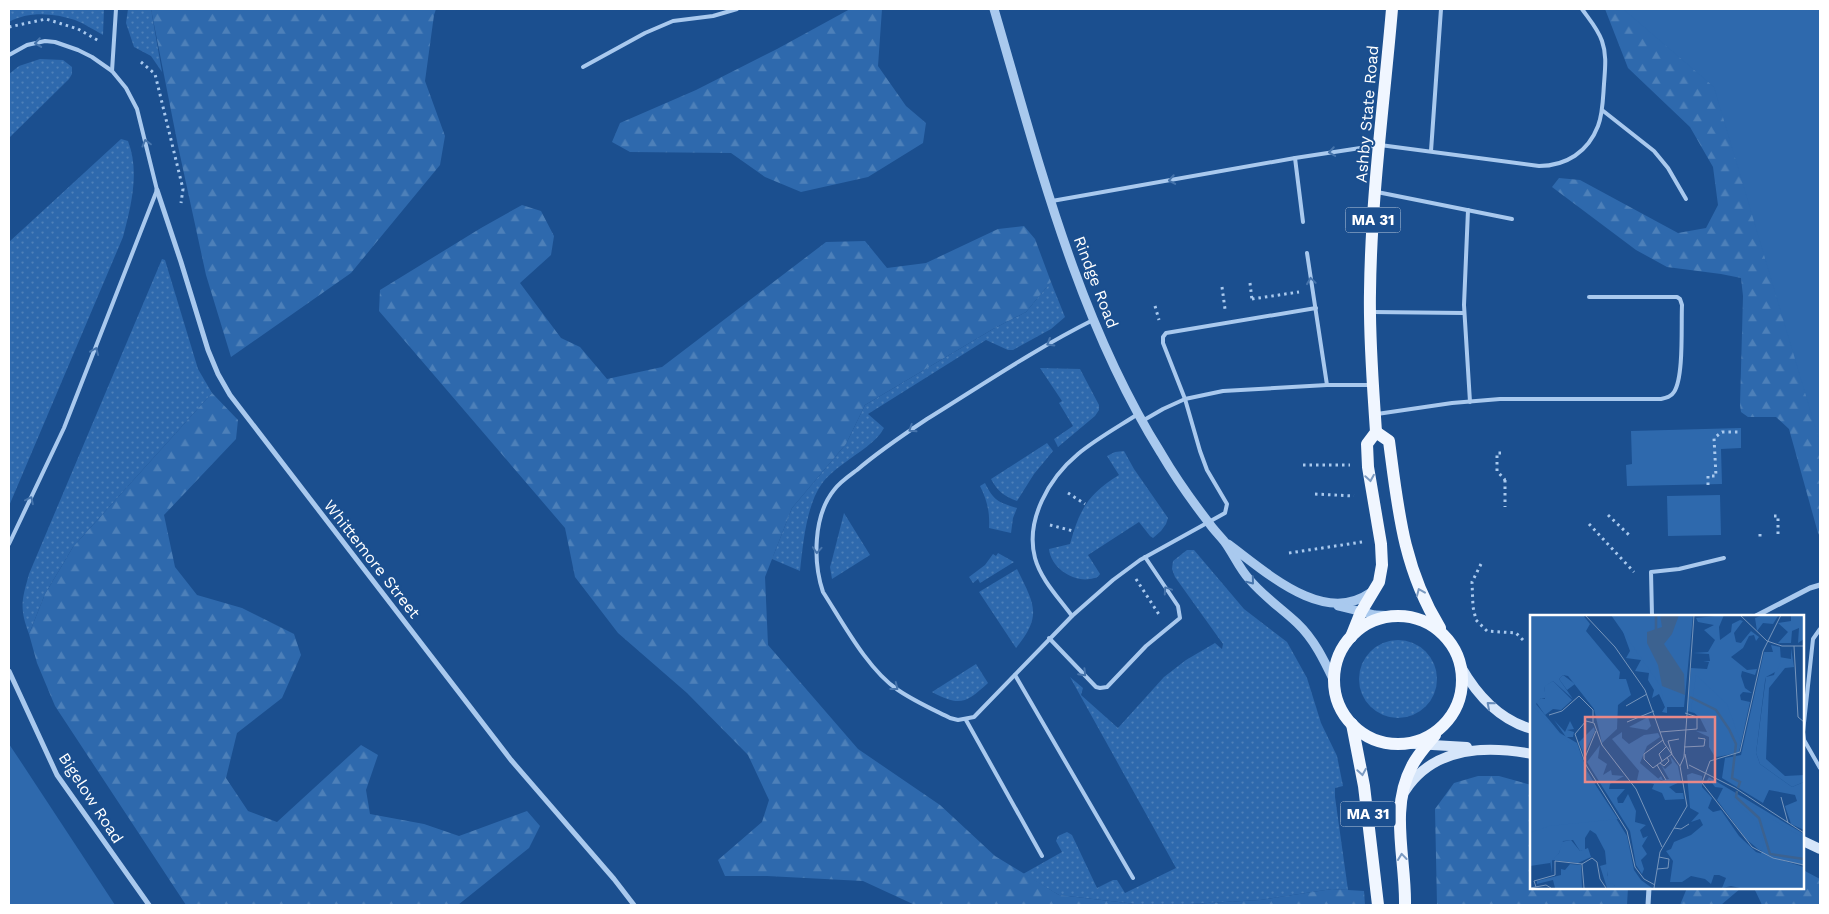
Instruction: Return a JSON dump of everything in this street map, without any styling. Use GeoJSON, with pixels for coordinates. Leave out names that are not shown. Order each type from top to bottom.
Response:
{"type":"FeatureCollection","features":[{"type":"Feature","properties":{"kind":"main road","name":"Ashby State Road"},"geometry":{"type":"LineString","coordinates":[[1351,636],[1361,612],[1374,591],[1381,574],[1382,565],[1381,544],[1368,467],[1367,444],[1376,432],[1372,385],[1370,312],[1372,236],[1392,9]]}},
{"type":"Feature","properties":{"kind":"main road"},"geometry":{"type":"LineString","coordinates":[[1376,432],[1389,441],[1402,531],[1409,562],[1424,601],[1451,644],[1471,685],[1493,709],[1509,719],[1530,728]]}},
{"type":"Feature","properties":{"kind":"main road"},"geometry":{"type":"LineString","coordinates":[[1351,636],[1360,628],[1372,622],[1384,617],[1397,616],[1409,616],[1422,620],[1444,634]]}},
{"type":"Feature","properties":{"kind":"main road","name":"MA 31"},"geometry":{"type":"LineString","coordinates":[[1351,636],[1338,657],[1334,681],[1335,692],[1339,704],[1352,724],[1364,786],[1378,905]]}},
{"type":"Feature","properties":{"kind":"main road"},"geometry":{"type":"LineString","coordinates":[[1405,905],[1400,824],[1403,794],[1412,766],[1451,715],[1461,692],[1461,667]]}},
{"type":"Feature","properties":{"kind":"main road"},"geometry":{"type":"LineString","coordinates":[[1352,724],[1373,738],[1398,744],[1498,749],[1530,754]]}},
{"type":"Feature","properties":{"kind":"main road"},"geometry":{"type":"LineString","coordinates":[[1398,744],[1422,739],[1444,725]]}},
{"type":"Feature","properties":{"kind":"main road"},"geometry":{"type":"LineString","coordinates":[[1403,794],[1410,782],[1443,757],[1472,750],[1498,749]]}},
{"type":"Feature","properties":{"kind":"main road"},"geometry":{"type":"LineString","coordinates":[[1804,841],[1820,849]]}},
{"type":"Feature","properties":{"kind":"street","name":"Rindge Road"},"geometry":{"type":"LineString","coordinates":[[994,9],[1069,256],[1093,320],[1140,418],[1161,454],[1208,523],[1224,541],[1247,578],[1309,635],[1324,659],[1334,681]]}},
{"type":"Feature","properties":{"kind":"street","name":"Whittemore Street"},"geometry":{"type":"LineString","coordinates":[[157,190],[182,262],[208,350],[218,374],[230,395],[512,760],[634,905]]}},
{"type":"Feature","properties":{"kind":"street","name":"Rindge Road"},"geometry":{"type":"LineString","coordinates":[[1224,541],[1289,588],[1321,601],[1361,612],[1397,616]]}},
{"type":"Feature","properties":{"kind":"street"},"geometry":{"type":"LineString","coordinates":[[1758,615],[1820,585]]}},
{"type":"Feature","properties":{"kind":"street","name":"Rindge Road"},"geometry":{"type":"LineString","coordinates":[[1321,601],[1351,603],[1366,597],[1374,591]]}},
{"type":"Feature","properties":{"kind":"street","name":"Bigelow Road"},"geometry":{"type":"LineString","coordinates":[[9,671],[57,775],[149,905]]}},
{"type":"Feature","properties":{"kind":"street"},"geometry":{"type":"LineString","coordinates":[[1648,905],[1649,889]]}},
{"type":"Feature","properties":{"kind":"lane"},"geometry":{"type":"LineString","coordinates":[[112,71],[116,9]]}},
{"type":"Feature","properties":{"kind":"lane"},"geometry":{"type":"LineString","coordinates":[[582,67],[673,21],[713,16],[737,9]]}},
{"type":"Feature","properties":{"kind":"lane"},"geometry":{"type":"LineString","coordinates":[[1431,151],[1441,9]]}},
{"type":"Feature","properties":{"kind":"lane"},"geometry":{"type":"LineString","coordinates":[[1052,201],[1380,144],[1539,166],[1551,166],[1573,158],[1590,140],[1598,126],[1602,110],[1606,57],[1602,41],[1582,9]]}},
{"type":"Feature","properties":{"kind":"lane"},"geometry":{"type":"LineString","coordinates":[[9,55],[19,48],[37,42],[55,42],[92,57],[112,71],[126,88],[137,109],[157,190],[64,428],[9,544]]}},
{"type":"Feature","properties":{"kind":"lane"},"geometry":{"type":"LineString","coordinates":[[1602,110],[1654,151],[1668,168],[1686,199]]}},
{"type":"Feature","properties":{"kind":"lane"},"geometry":{"type":"LineString","coordinates":[[1295,158],[1304,222]]}},
{"type":"Feature","properties":{"kind":"lane"},"geometry":{"type":"LineString","coordinates":[[1376,192],[1512,219]]}},
{"type":"Feature","properties":{"kind":"lane"},"geometry":{"type":"LineString","coordinates":[[1468,210],[1464,313],[1470,402]]}},
{"type":"Feature","properties":{"kind":"lane"},"geometry":{"type":"LineString","coordinates":[[1307,253],[1327,384]]}},
{"type":"Feature","properties":{"kind":"lane"},"geometry":{"type":"LineString","coordinates":[[1375,414],[1470,402],[1571,398],[1661,399],[1670,396],[1675,391],[1679,378],[1682,305],[1680,299],[1677,297],[1589,297]]}},
{"type":"Feature","properties":{"kind":"lane"},"geometry":{"type":"LineString","coordinates":[[1093,320],[1054,340],[887,446],[840,483],[824,509],[816,551],[818,578],[823,592],[872,664],[897,690],[950,718],[966,720],[982,710],[1049,638],[1099,591],[1129,568],[1145,557],[1225,513],[1227,504],[1207,470],[1185,399],[1162,343],[1162,338],[1166,333],[1316,308]]}},
{"type":"Feature","properties":{"kind":"lane"},"geometry":{"type":"LineString","coordinates":[[1370,312],[1464,313]]}},
{"type":"Feature","properties":{"kind":"lane"},"geometry":{"type":"LineString","coordinates":[[1072,616],[1044,579],[1036,559],[1033,544],[1038,510],[1049,488],[1064,468],[1078,454],[1140,418],[1185,399],[1223,390],[1327,384],[1372,385]]}},
{"type":"Feature","properties":{"kind":"lane"},"geometry":{"type":"LineString","coordinates":[[1049,638],[1096,687],[1107,687],[1146,646],[1180,618],[1178,606],[1145,557]]}},
{"type":"Feature","properties":{"kind":"lane"},"geometry":{"type":"LineString","coordinates":[[1652,615],[1650,572],[1679,569],[1724,558]]}},
{"type":"Feature","properties":{"kind":"lane"},"geometry":{"type":"LineString","coordinates":[[1804,727],[1813,639],[1820,629]]}},
{"type":"Feature","properties":{"kind":"lane"},"geometry":{"type":"LineString","coordinates":[[1804,669],[1810,670]]}},
{"type":"Feature","properties":{"kind":"lane"},"geometry":{"type":"LineString","coordinates":[[1015,675],[1134,878]]}},
{"type":"Feature","properties":{"kind":"lane"},"geometry":{"type":"LineString","coordinates":[[966,720],[1042,856]]}},
{"type":"Feature","properties":{"kind":"lane"},"geometry":{"type":"LineString","coordinates":[[1804,739],[1820,768]]}},
{"type":"Feature","properties":{"kind":"path"},"geometry":{"type":"LineString","coordinates":[[141,62],[155,74],[183,189],[180,203]]}},
{"type":"Feature","properties":{"kind":"path"},"geometry":{"type":"LineString","coordinates":[[1250,283],[1255,318]]}},
{"type":"Feature","properties":{"kind":"path"},"geometry":{"type":"LineString","coordinates":[[1222,287],[1227,322]]}},
{"type":"Feature","properties":{"kind":"path"},"geometry":{"type":"LineString","coordinates":[[1252,299],[1313,290]]}},
{"type":"Feature","properties":{"kind":"path"},"geometry":{"type":"LineString","coordinates":[[1708,485],[1708,476],[1716,476],[1714,438],[1722,432],[1741,432]]}},
{"type":"Feature","properties":{"kind":"path"},"geometry":{"type":"LineString","coordinates":[[1501,452],[1497,452],[1497,471],[1507,480],[1504,507]]}},
{"type":"Feature","properties":{"kind":"path"},"geometry":{"type":"LineString","coordinates":[[1303,465],[1350,464]]}},
{"type":"Feature","properties":{"kind":"path"},"geometry":{"type":"LineString","coordinates":[[1068,493],[1085,504]]}},
{"type":"Feature","properties":{"kind":"path"},"geometry":{"type":"LineString","coordinates":[[1315,494],[1354,496]]}},
{"type":"Feature","properties":{"kind":"path"},"geometry":{"type":"LineString","coordinates":[[1608,515],[1629,535]]}},
{"type":"Feature","properties":{"kind":"path"},"geometry":{"type":"LineString","coordinates":[[1774,516],[1778,516],[1778,537]]}},
{"type":"Feature","properties":{"kind":"path"},"geometry":{"type":"LineString","coordinates":[[1036,521],[1073,531]]}},
{"type":"Feature","properties":{"kind":"path"},"geometry":{"type":"LineString","coordinates":[[1589,524],[1634,572]]}},
{"type":"Feature","properties":{"kind":"path"},"geometry":{"type":"LineString","coordinates":[[1760,534],[1760,539]]}},
{"type":"Feature","properties":{"kind":"path"},"geometry":{"type":"LineString","coordinates":[[1289,553],[1362,542]]}},
{"type":"Feature","properties":{"kind":"path"},"geometry":{"type":"LineString","coordinates":[[1482,564],[1472,582],[1473,607],[1476,620],[1488,631],[1516,633],[1523,640]]}},
{"type":"Feature","properties":{"kind":"path"},"geometry":{"type":"LineString","coordinates":[[1129,568],[1168,628]]}},
{"type":"Feature","properties":{"kind":"green space"},"geometry":{"type":"Polygon","coordinates":[[[9,9],[104,9],[103,35],[79,22],[58,16],[41,14],[24,16],[9,22],[9,9]]]}},
{"type":"Feature","properties":{"kind":"green space"},"geometry":{"type":"Polygon","coordinates":[[[128,9],[151,9],[162,72],[151,56],[134,47],[126,23],[128,9]]]}},
{"type":"Feature","properties":{"kind":"green space"},"geometry":{"type":"Polygon","coordinates":[[[151,9],[436,9],[425,81],[445,136],[440,165],[351,273],[231,357],[206,275],[151,9]]]}},
{"type":"Feature","properties":{"kind":"green space"},"geometry":{"type":"Polygon","coordinates":[[[850,9],[882,9],[878,66],[906,106],[926,123],[923,143],[868,177],[801,192],[765,177],[731,153],[630,152],[612,142],[620,123],[696,90],[850,9]]]}},
{"type":"Feature","properties":{"kind":"green space"},"geometry":{"type":"Polygon","coordinates":[[[1605,9],[1820,9],[1820,537],[1789,429],[1776,417],[1748,417],[1741,412],[1743,296],[1741,278],[1667,267],[1636,250],[1552,187],[1559,178],[1580,180],[1678,233],[1706,228],[1718,205],[1713,167],[1690,127],[1628,68],[1605,9]]]}},
{"type":"Feature","properties":{"kind":"green space"},"geometry":{"type":"Polygon","coordinates":[[[1623,9],[1820,9],[1820,443],[1714,87],[1623,9]]]}},
{"type":"Feature","properties":{"kind":"green space"},"geometry":{"type":"Polygon","coordinates":[[[40,59],[63,60],[72,67],[72,74],[9,138],[9,74],[19,66],[40,59]]]}},
{"type":"Feature","properties":{"kind":"green space"},"geometry":{"type":"Polygon","coordinates":[[[121,139],[128,141],[132,153],[134,177],[123,237],[9,506],[9,242],[121,139]]]}},
{"type":"Feature","properties":{"kind":"green space"},"geometry":{"type":"Polygon","coordinates":[[[522,205],[541,211],[554,236],[551,255],[520,283],[561,338],[580,347],[607,379],[662,367],[826,242],[865,241],[887,268],[926,263],[998,229],[1024,226],[1035,239],[1051,282],[1026,312],[993,329],[865,405],[846,444],[792,508],[765,577],[768,645],[858,749],[940,805],[995,856],[1059,895],[1144,905],[915,905],[863,881],[767,876],[725,876],[718,860],[762,822],[769,800],[748,755],[687,693],[618,633],[575,577],[565,528],[379,311],[380,290],[522,205]]]}},
{"type":"Feature","properties":{"kind":"green space"},"geometry":{"type":"Polygon","coordinates":[[[162,259],[165,260],[198,369],[212,393],[73,547],[45,594],[29,634],[24,617],[23,604],[29,574],[162,259]]]}},
{"type":"Feature","properties":{"kind":"green space"},"geometry":{"type":"Polygon","coordinates":[[[1051,282],[1065,317],[1051,329],[1013,350],[1008,350],[986,340],[868,414],[884,428],[871,443],[834,471],[821,485],[809,515],[800,571],[772,559],[792,508],[846,444],[865,405],[993,329],[1026,312],[1051,282]]]}},
{"type":"Feature","properties":{"kind":"green space"},"geometry":{"type":"Polygon","coordinates":[[[1040,368],[1080,369],[1099,405],[1099,410],[1095,416],[1058,447],[1054,439],[1073,426],[1059,403],[1062,401],[1040,368]]]}},
{"type":"Feature","properties":{"kind":"green space"},"geometry":{"type":"Polygon","coordinates":[[[212,393],[238,420],[236,439],[164,515],[175,567],[197,595],[242,608],[294,634],[301,655],[282,698],[237,733],[226,778],[248,811],[277,822],[361,745],[378,755],[366,790],[370,814],[424,824],[459,836],[527,811],[540,826],[529,848],[458,905],[186,905],[55,706],[37,663],[29,634],[45,594],[73,547],[212,393]]]}},
{"type":"Feature","properties":{"kind":"green space"},"geometry":{"type":"Polygon","coordinates":[[[1741,428],[1741,448],[1721,449],[1722,484],[1627,486],[1626,465],[1632,464],[1631,431],[1741,428]]]}},
{"type":"Feature","properties":{"kind":"green space"},"geometry":{"type":"Polygon","coordinates":[[[1047,443],[1053,451],[1034,474],[1017,501],[1005,495],[996,487],[991,479],[1047,443]]]}},
{"type":"Feature","properties":{"kind":"green space"},"geometry":{"type":"Polygon","coordinates":[[[1124,451],[1134,469],[1168,518],[1166,524],[1153,538],[1139,522],[1088,555],[1100,574],[1098,576],[1083,579],[1070,576],[1058,568],[1049,549],[1070,544],[1077,521],[1086,504],[1099,489],[1119,475],[1107,456],[1115,452],[1124,451]]]}},
{"type":"Feature","properties":{"kind":"green space"},"geometry":{"type":"Polygon","coordinates":[[[985,483],[997,500],[1017,508],[1013,518],[1011,533],[989,528],[988,506],[980,486],[985,483]]]}},
{"type":"Feature","properties":{"kind":"green space"},"geometry":{"type":"Polygon","coordinates":[[[1720,495],[1721,535],[1668,536],[1667,496],[1720,495]]]}},
{"type":"Feature","properties":{"kind":"green space"},"geometry":{"type":"Polygon","coordinates":[[[844,513],[870,555],[832,579],[830,567],[844,513]]]}},
{"type":"Feature","properties":{"kind":"green space"},"geometry":{"type":"Polygon","coordinates":[[[1187,550],[1194,550],[1244,609],[1287,642],[1307,678],[1321,723],[1337,756],[1343,786],[1335,788],[1335,797],[1348,890],[1332,889],[1260,900],[1144,905],[1059,895],[1023,874],[1062,852],[1056,841],[1058,836],[1067,832],[1072,835],[1097,888],[1117,880],[1125,893],[1176,868],[1070,677],[1083,688],[1081,695],[1118,728],[1164,677],[1186,660],[1215,643],[1222,649],[1223,644],[1175,577],[1172,569],[1173,561],[1187,550]]]}},
{"type":"Feature","properties":{"kind":"green space"},"geometry":{"type":"Polygon","coordinates":[[[998,553],[1014,562],[980,583],[978,579],[973,583],[969,577],[985,565],[993,554],[996,556],[998,553]]]}},
{"type":"Feature","properties":{"kind":"green space"},"geometry":{"type":"Polygon","coordinates":[[[1017,569],[1028,591],[1033,609],[1033,618],[1030,627],[1016,648],[979,592],[1017,569]]]}},
{"type":"Feature","properties":{"kind":"green space"},"geometry":{"type":"Polygon","coordinates":[[[1398,640],[1413,643],[1426,651],[1434,664],[1437,679],[1434,694],[1426,707],[1413,715],[1398,718],[1383,715],[1370,707],[1362,694],[1359,679],[1362,664],[1370,651],[1383,643],[1398,640]]]}},
{"type":"Feature","properties":{"kind":"green space"},"geometry":{"type":"Polygon","coordinates":[[[976,664],[988,683],[968,699],[962,701],[949,700],[932,692],[976,664]]]}},
{"type":"Feature","properties":{"kind":"green space"},"geometry":{"type":"Polygon","coordinates":[[[9,744],[21,762],[115,905],[9,905],[9,744]]]}},
{"type":"Feature","properties":{"kind":"green space"},"geometry":{"type":"Polygon","coordinates":[[[1478,776],[1499,776],[1530,785],[1530,889],[1628,889],[1627,905],[1437,905],[1435,809],[1454,783],[1478,776]]]}},
{"type":"Feature","properties":{"kind":"green space"},"geometry":{"type":"Polygon","coordinates":[[[1804,871],[1820,879],[1820,905],[1762,905],[1754,889],[1804,889],[1804,871]]]}},
{"type":"Feature","properties":{"kind":"green space"},"geometry":{"type":"Polygon","coordinates":[[[1332,889],[1364,891],[1365,905],[1173,905],[1260,900],[1332,889]]]}},
{"type":"Feature","properties":{"kind":"green space"},"geometry":{"type":"Polygon","coordinates":[[[1687,889],[1740,889],[1721,905],[1680,905],[1687,889]]]}}]}
